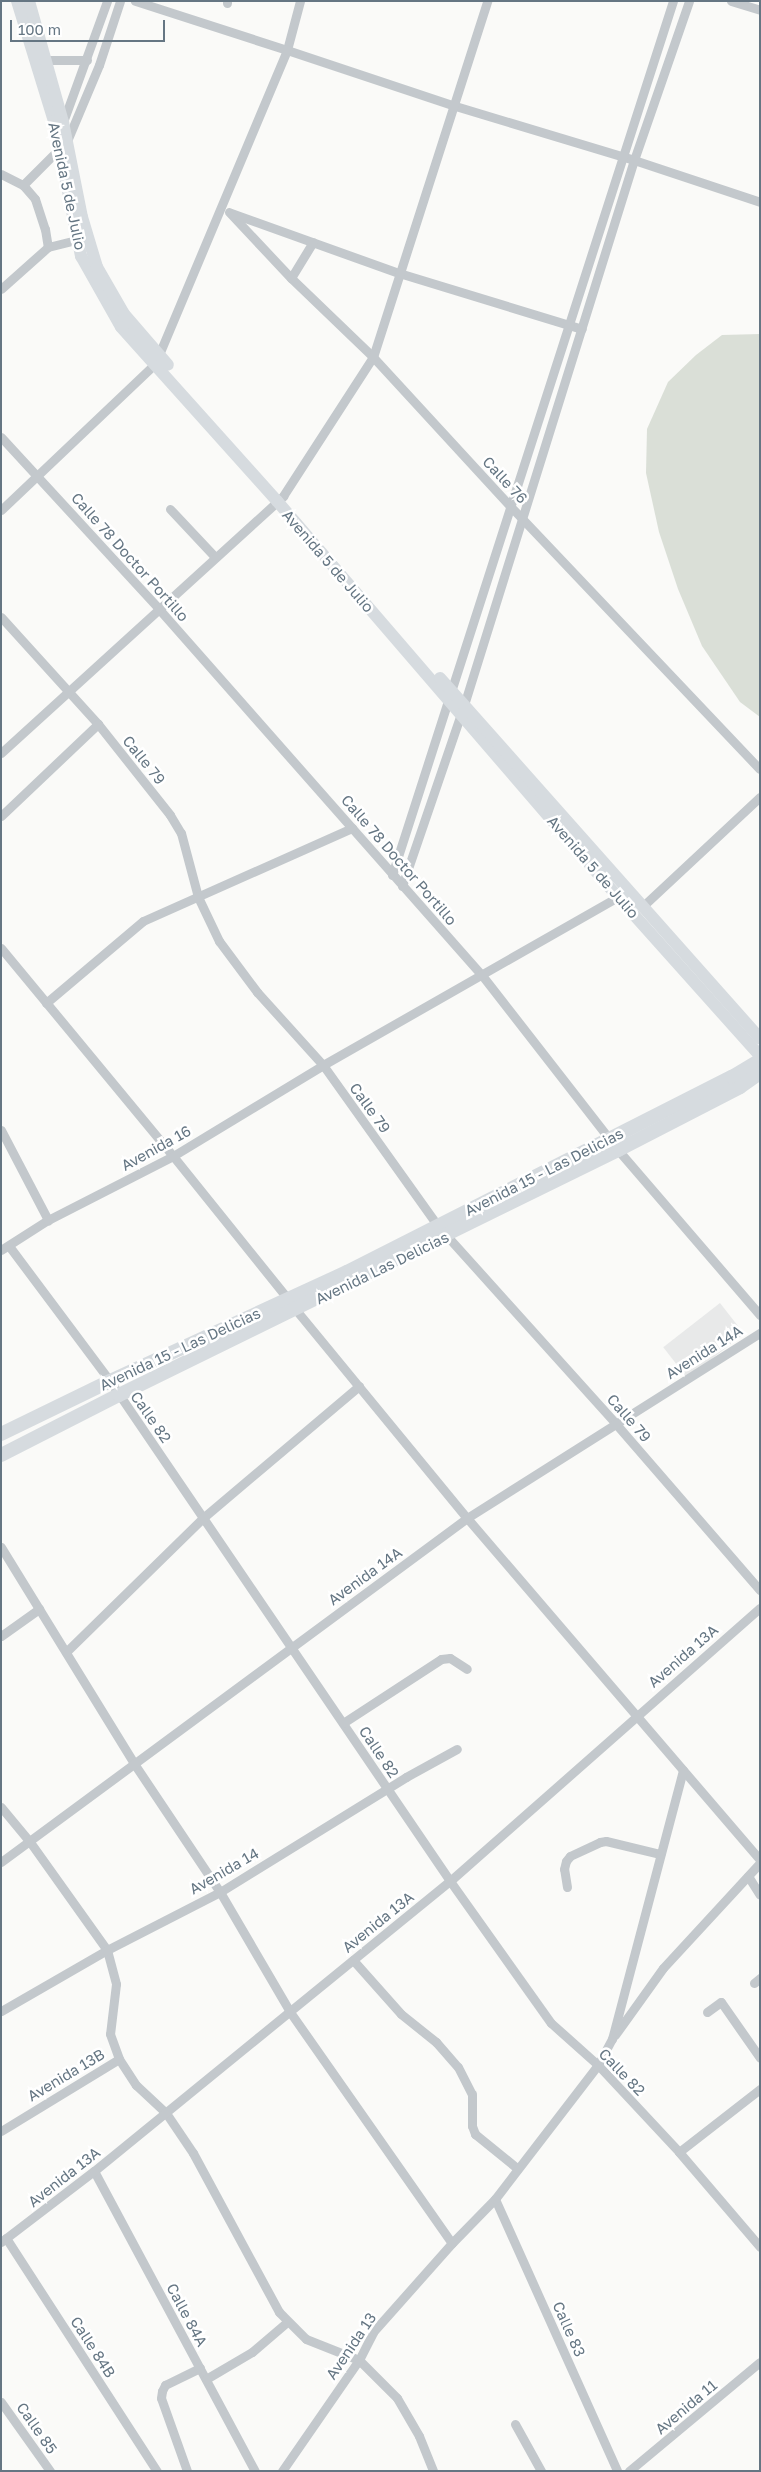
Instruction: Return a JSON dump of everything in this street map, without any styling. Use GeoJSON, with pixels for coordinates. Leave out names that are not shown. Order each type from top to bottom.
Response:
{"type":"FeatureCollection","features":[{"type":"Feature","properties":{"kind":"main road","name":"Avenida 5 de Julio"},"geometry":{"type":"LineString","coordinates":[[17,1],[97,268],[124,314],[157,359],[450,697],[643,906],[760,1039]]}},
{"type":"Feature","properties":{"kind":"main road","name":"Avenida 5 de Julio"},"geometry":{"type":"LineString","coordinates":[[29,1],[63,122],[59,145],[81,256],[121,326],[157,359]]}},
{"type":"Feature","properties":{"kind":"main road","name":"Avenida 5 de Julio"},"geometry":{"type":"LineString","coordinates":[[462,710],[618,897],[760,1056]]}},
{"type":"Feature","properties":{"kind":"main road","name":"Avenida 15 - Las Delicias"},"geometry":{"type":"LineString","coordinates":[[1,1434],[110,1381],[292,1304],[443,1231],[614,1145],[760,1060]]}},
{"type":"Feature","properties":{"kind":"main road"},"geometry":{"type":"LineString","coordinates":[[614,1145],[740,1086],[760,1073]]}},
{"type":"Feature","properties":{"kind":"main road","name":"Avenida Las Delicias"},"geometry":{"type":"LineString","coordinates":[[1,1456],[292,1304]]}},
{"type":"Feature","properties":{"kind":"street"},"geometry":{"type":"LineString","coordinates":[[63,122],[88,60],[108,1]]}},
{"type":"Feature","properties":{"kind":"street"},"geometry":{"type":"LineString","coordinates":[[23,185],[59,145],[99,65],[120,1]]}},
{"type":"Feature","properties":{"kind":"street"},"geometry":{"type":"LineString","coordinates":[[135,1],[452,105],[634,160],[760,202]]}},
{"type":"Feature","properties":{"kind":"street"},"geometry":{"type":"LineString","coordinates":[[1,510],[157,359],[225,210],[287,50],[300,1]]}},
{"type":"Feature","properties":{"kind":"street"},"geometry":{"type":"LineString","coordinates":[[1,752],[280,499],[372,357],[486,1]]}},
{"type":"Feature","properties":{"kind":"street"},"geometry":{"type":"LineString","coordinates":[[392,875],[672,1]]}},
{"type":"Feature","properties":{"kind":"street"},"geometry":{"type":"LineString","coordinates":[[402,886],[462,710],[634,160],[689,1]]}},
{"type":"Feature","properties":{"kind":"street"},"geometry":{"type":"LineString","coordinates":[[731,1],[760,10]]}},
{"type":"Feature","properties":{"kind":"street"},"geometry":{"type":"LineString","coordinates":[[45,60],[88,60]]}},
{"type":"Feature","properties":{"kind":"street"},"geometry":{"type":"LineString","coordinates":[[1,174],[23,185],[35,199],[45,229],[48,247]]}},
{"type":"Feature","properties":{"kind":"street"},"geometry":{"type":"LineString","coordinates":[[225,210],[399,273],[582,330]]}},
{"type":"Feature","properties":{"kind":"street","name":"Calle 76"},"geometry":{"type":"LineString","coordinates":[[225,210],[372,357],[521,518],[760,769]]}},
{"type":"Feature","properties":{"kind":"street"},"geometry":{"type":"LineString","coordinates":[[1,289],[48,247],[77,240]]}},
{"type":"Feature","properties":{"kind":"street"},"geometry":{"type":"LineString","coordinates":[[291,278],[313,242]]}},
{"type":"Feature","properties":{"kind":"street","name":"Calle 78 Doctor Portillo"},"geometry":{"type":"LineString","coordinates":[[1,437],[158,608],[481,974],[614,1145],[760,1315]]}},
{"type":"Feature","properties":{"kind":"street"},"geometry":{"type":"LineString","coordinates":[[170,509],[215,556]]}},
{"type":"Feature","properties":{"kind":"street","name":"Calle 79"},"geometry":{"type":"LineString","coordinates":[[1,617],[98,724],[170,814],[181,834],[198,897],[219,940],[257,992],[322,1065],[443,1231],[616,1424],[760,1590]]}},
{"type":"Feature","properties":{"kind":"street"},"geometry":{"type":"LineString","coordinates":[[1,816],[98,724]]}},
{"type":"Feature","properties":{"kind":"street"},"geometry":{"type":"LineString","coordinates":[[643,906],[760,797]]}},
{"type":"Feature","properties":{"kind":"street"},"geometry":{"type":"LineString","coordinates":[[46,1003],[143,921],[352,828]]}},
{"type":"Feature","properties":{"kind":"street","name":"Avenida 16"},"geometry":{"type":"LineString","coordinates":[[5,1248],[48,1220],[173,1156],[322,1065],[618,897]]}},
{"type":"Feature","properties":{"kind":"street"},"geometry":{"type":"LineString","coordinates":[[1,948],[173,1156],[467,1518],[760,1862],[663,1968],[612,2039]]}},
{"type":"Feature","properties":{"kind":"street"},"geometry":{"type":"LineString","coordinates":[[1,1130],[48,1220]]}},
{"type":"Feature","properties":{"kind":"street","name":"Calle 82"},"geometry":{"type":"LineString","coordinates":[[5,1248],[110,1381],[450,1882],[551,2023],[598,2065],[679,2152],[760,2247]]}},
{"type":"Feature","properties":{"kind":"street","name":"Avenida 14A"},"geometry":{"type":"LineString","coordinates":[[1,1862],[135,1765],[467,1518],[760,1333]]}},
{"type":"Feature","properties":{"kind":"street"},"geometry":{"type":"LineString","coordinates":[[66,1652],[204,1517],[359,1386]]}},
{"type":"Feature","properties":{"kind":"street"},"geometry":{"type":"LineString","coordinates":[[1,1547],[135,1765],[220,1892],[290,2012],[452,2243]]}},
{"type":"Feature","properties":{"kind":"street","name":"Avenida 13A"},"geometry":{"type":"LineString","coordinates":[[4,2240],[94,2171],[450,1882],[635,1715],[760,1608]]}},
{"type":"Feature","properties":{"kind":"street"},"geometry":{"type":"LineString","coordinates":[[1,1636],[39,1609]]}},
{"type":"Feature","properties":{"kind":"street"},"geometry":{"type":"LineString","coordinates":[[343,1722],[440,1659],[450,1658],[467,1668]]}},
{"type":"Feature","properties":{"kind":"street","name":"Avenida 14"},"geometry":{"type":"LineString","coordinates":[[1,2011],[107,1950],[220,1892],[387,1789],[457,1749]]}},
{"type":"Feature","properties":{"kind":"street"},"geometry":{"type":"LineString","coordinates":[[612,2039],[683,1770]]}},
{"type":"Feature","properties":{"kind":"street"},"geometry":{"type":"LineString","coordinates":[[1,1807],[30,1842],[107,1950],[116,1984],[110,2034],[119,2059],[136,2086],[166,2113],[193,2153],[279,2312],[306,2339],[358,2360],[397,2398],[419,2436],[433,2471]]}},
{"type":"Feature","properties":{"kind":"street"},"geometry":{"type":"LineString","coordinates":[[567,1887],[564,1869],[566,1861],[570,1856],[600,1842],[606,1841],[660,1854]]}},
{"type":"Feature","properties":{"kind":"street"},"geometry":{"type":"LineString","coordinates":[[752,1852],[760,1844]]}},
{"type":"Feature","properties":{"kind":"street"},"geometry":{"type":"LineString","coordinates":[[748,1876],[760,1894]]}},
{"type":"Feature","properties":{"kind":"street"},"geometry":{"type":"LineString","coordinates":[[354,1960],[401,2014],[436,2042],[458,2067],[472,2094],[472,2126],[475,2134],[518,2169]]}},
{"type":"Feature","properties":{"kind":"street"},"geometry":{"type":"LineString","coordinates":[[707,2012],[722,2002],[760,2058]]}},
{"type":"Feature","properties":{"kind":"street","name":"Avenida 13"},"geometry":{"type":"LineString","coordinates":[[282,2471],[358,2360],[373,2332],[452,2243],[495,2199],[598,2065],[612,2039]]}},
{"type":"Feature","properties":{"kind":"street","name":"Avenida 13B"},"geometry":{"type":"LineString","coordinates":[[1,2131],[119,2059]]}},
{"type":"Feature","properties":{"kind":"street"},"geometry":{"type":"LineString","coordinates":[[679,2152],[760,2089]]}},
{"type":"Feature","properties":{"kind":"street","name":"Calle 84A"},"geometry":{"type":"LineString","coordinates":[[94,2171],[256,2471]]}},
{"type":"Feature","properties":{"kind":"street","name":"Calle 83"},"geometry":{"type":"LineString","coordinates":[[495,2199],[617,2471]]}},
{"type":"Feature","properties":{"kind":"street","name":"Calle 84B"},"geometry":{"type":"LineString","coordinates":[[4,2240],[157,2471]]}},
{"type":"Feature","properties":{"kind":"street"},"geometry":{"type":"LineString","coordinates":[[206,2379],[252,2352],[287,2322]]}},
{"type":"Feature","properties":{"kind":"street","name":"Avenida 11"},"geometry":{"type":"LineString","coordinates":[[629,2471],[760,2362]]}},
{"type":"Feature","properties":{"kind":"street"},"geometry":{"type":"LineString","coordinates":[[187,2471],[161,2398],[162,2390],[165,2385],[200,2368]]}},
{"type":"Feature","properties":{"kind":"street","name":"Calle 85"},"geometry":{"type":"LineString","coordinates":[[2,2405],[50,2471]]}},
{"type":"Feature","properties":{"kind":"street"},"geometry":{"type":"LineString","coordinates":[[515,2424],[541,2471]]}},
{"type":"Feature","properties":{"kind":"shaded area"},"geometry":{"type":"Polygon","coordinates":[[[760,334],[760,717],[740,702],[702,646],[678,589],[659,532],[646,473],[647,429],[668,382],[696,355],[722,335],[760,334]]]}},
{"type":"Feature","properties":{"kind":"shaded area"},"geometry":{"type":"Polygon","coordinates":[[[720,1303],[744,1334],[687,1378],[663,1347],[720,1303]]]}}]}
